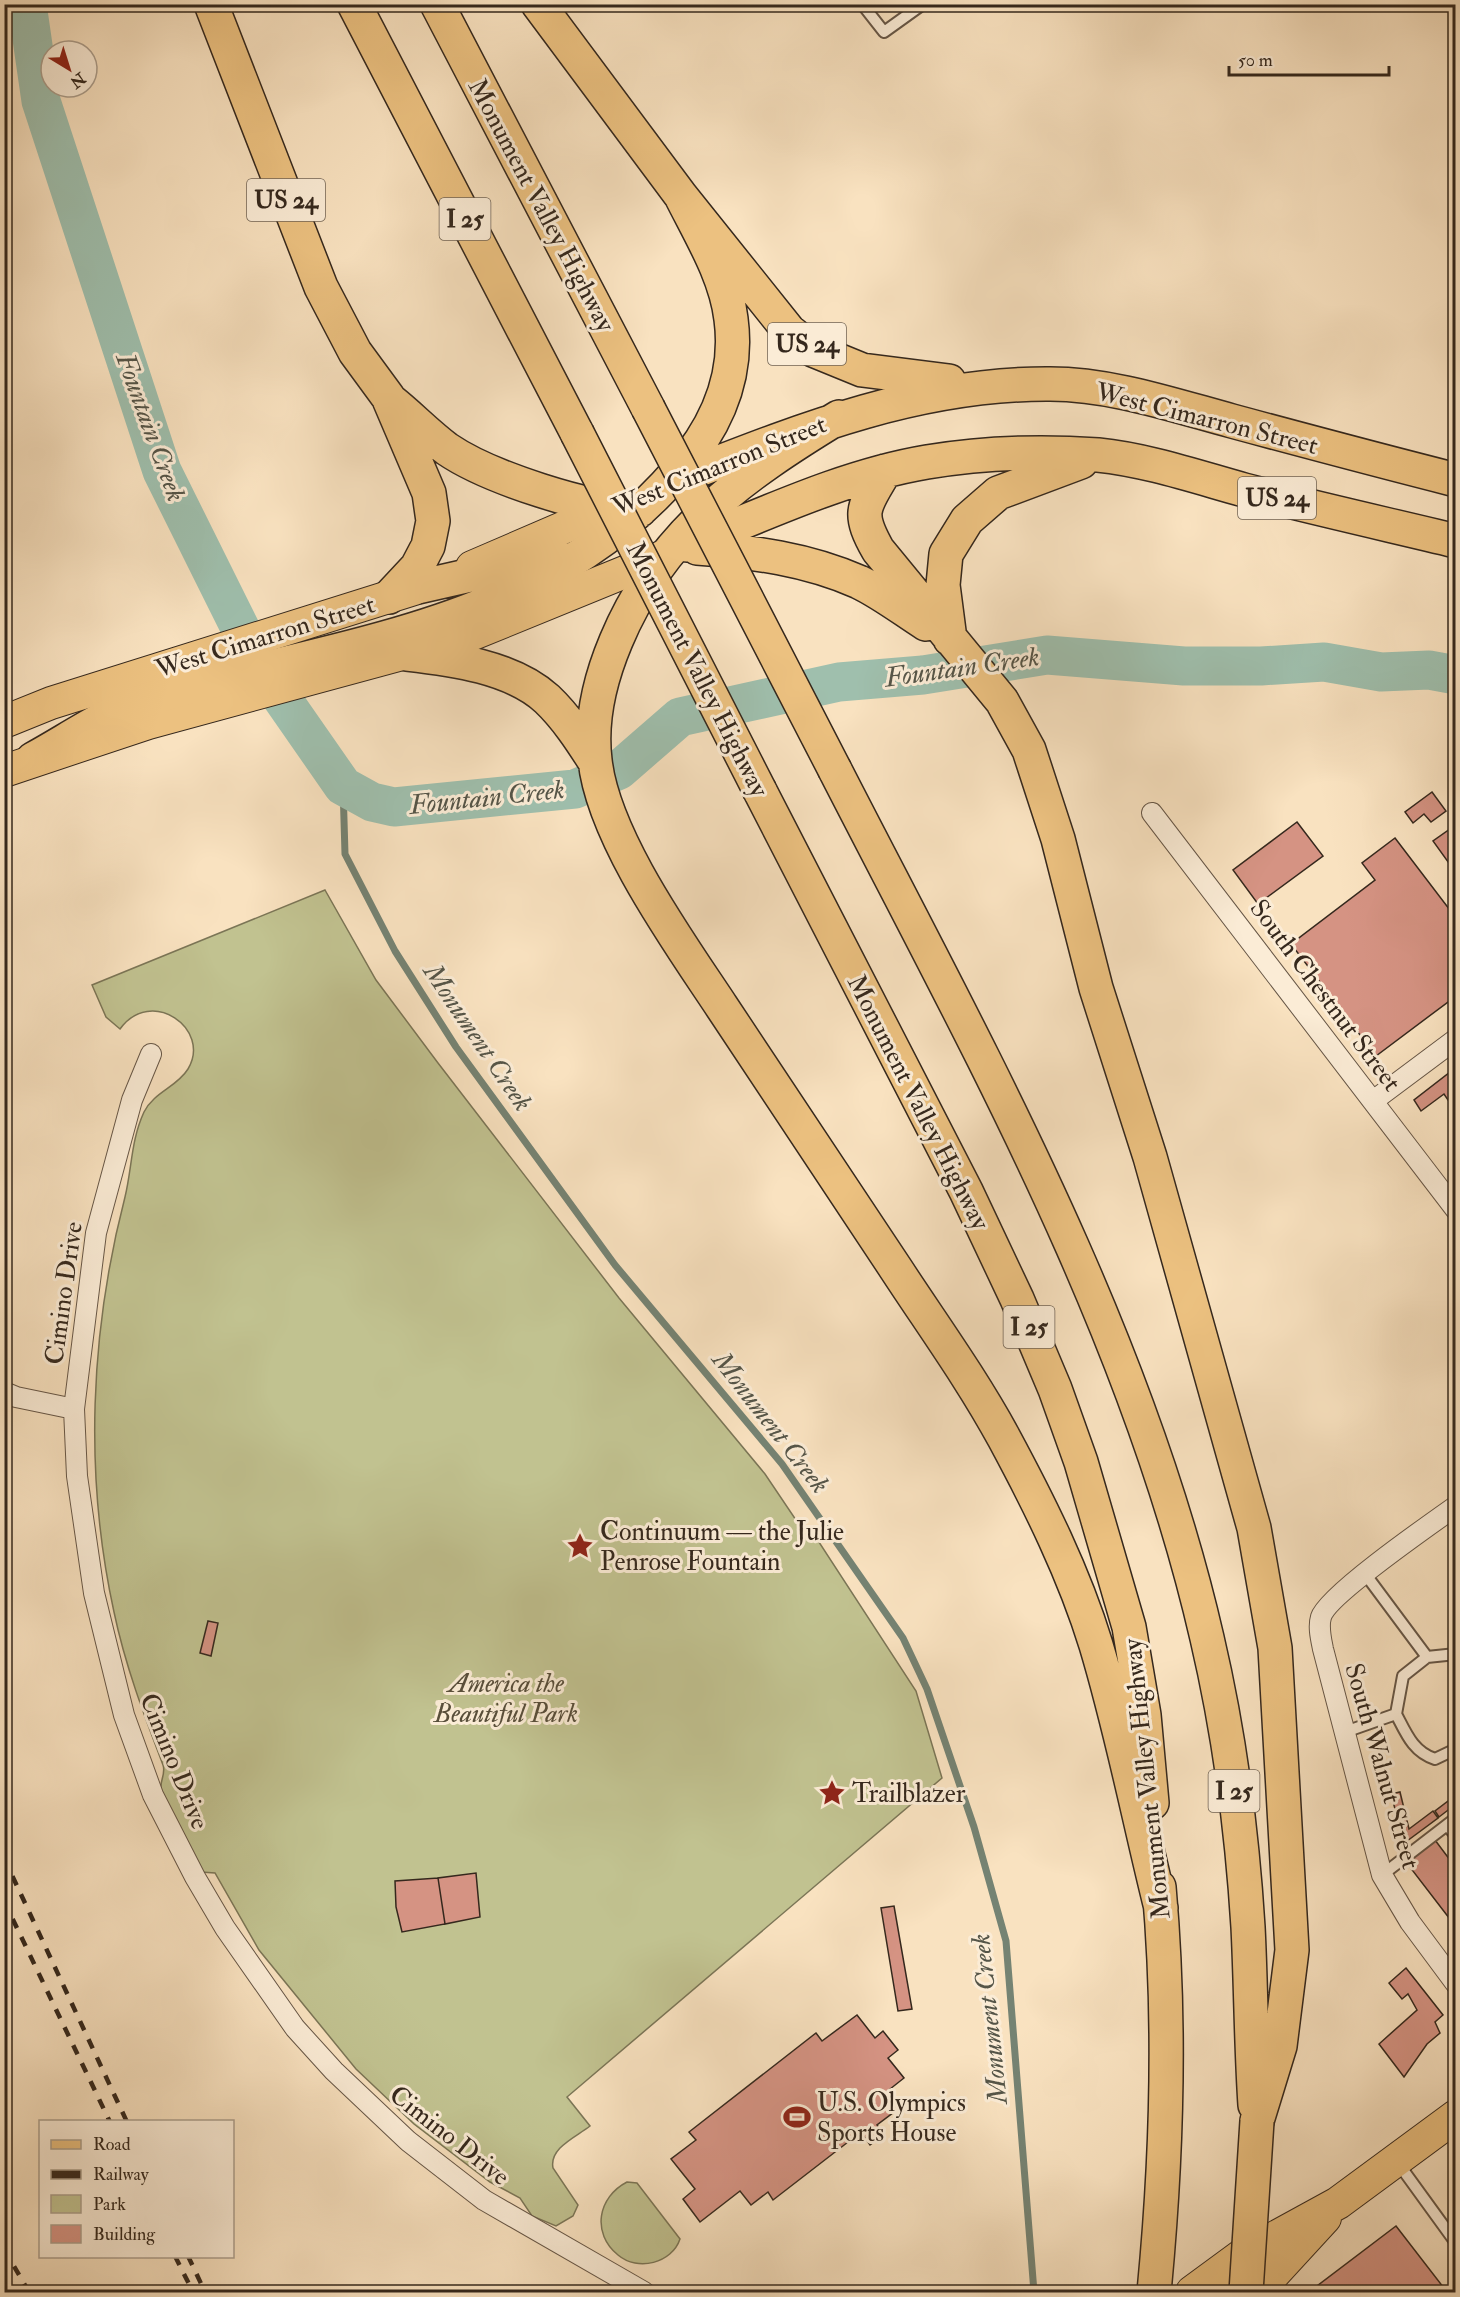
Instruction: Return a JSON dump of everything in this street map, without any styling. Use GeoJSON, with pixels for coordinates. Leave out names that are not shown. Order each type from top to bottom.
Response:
{"type":"FeatureCollection","features":[{"type":"Feature","properties":{"kind":"highway","name":"US 24"},"geometry":{"type":"LineString","coordinates":[[211,4],[321,287],[355,352],[388,397],[447,449],[495,474],[589,505],[704,513],[801,499],[885,471],[927,462],[996,454],[1100,456],[1161,468],[1322,510],[1455,541]]}},
{"type":"Feature","properties":{"kind":"highway","name":"Monument Valley Highway"},"geometry":{"type":"LineString","coordinates":[[354,4],[966,1191],[1017,1299],[1055,1389],[1081,1462],[1129,1627],[1144,1715],[1161,1908],[1166,1971],[1165,2099],[1154,2292]]}},
{"type":"Feature","properties":{"kind":"highway","name":"Monument Valley Highway"},"geometry":{"type":"LineString","coordinates":[[437,4],[648,408],[1029,1154],[1086,1280],[1159,1469],[1208,1639],[1233,1778],[1248,1927],[1250,2027],[1257,2121],[1246,2292]]}},
{"type":"Feature","properties":{"kind":"highway","name":"US 24"},"geometry":{"type":"LineString","coordinates":[[538,4],[681,196],[789,331],[813,350],[862,370],[995,386]]}},
{"type":"Feature","properties":{"kind":"highway"},"geometry":{"type":"LineString","coordinates":[[19,765],[143,713],[405,644],[447,620],[512,594],[579,557],[620,530],[642,510],[691,456],[712,423],[728,387],[733,356],[731,318],[722,283],[681,196]]}},
{"type":"Feature","properties":{"kind":"highway","name":"West Cimarron Street"},"geometry":{"type":"LineString","coordinates":[[609,508],[668,482],[839,417],[937,393],[995,386],[1052,384],[1111,391],[1455,480]]}},
{"type":"Feature","properties":{"kind":"highway"},"geometry":{"type":"LineString","coordinates":[[388,397],[429,493],[434,521],[428,546],[404,592]]}},
{"type":"Feature","properties":{"kind":"highway"},"geometry":{"type":"LineString","coordinates":[[839,417],[769,459],[704,513],[674,549],[619,633],[603,671],[596,704],[595,762],[602,794],[624,847],[690,958],[940,1335],[1002,1435],[1024,1478],[1063,1559],[1095,1644],[1161,1908]]}},
{"type":"Feature","properties":{"kind":"highway"},"geometry":{"type":"LineString","coordinates":[[927,611],[943,585],[946,554],[967,520],[998,493],[1100,456]]}},
{"type":"Feature","properties":{"kind":"highway"},"geometry":{"type":"LineString","coordinates":[[885,471],[864,507],[866,529],[878,550],[1002,701],[1029,750],[1058,839],[1096,988],[1150,1157],[1254,1527],[1275,1648],[1292,1950],[1280,2046],[1257,2121]]}},
{"type":"Feature","properties":{"kind":"highway"},"geometry":{"type":"LineString","coordinates":[[674,549],[801,499]]}},
{"type":"Feature","properties":{"kind":"highway"},"geometry":{"type":"LineString","coordinates":[[404,592],[484,572],[579,557],[674,549],[756,552],[813,565],[927,611]]}},
{"type":"Feature","properties":{"kind":"highway"},"geometry":{"type":"LineString","coordinates":[[405,644],[508,676],[545,697],[561,713],[595,762]]}},
{"type":"Feature","properties":{"kind":"main road","name":"West Cimarron Street"},"geometry":{"type":"LineString","coordinates":[[4,722],[51,703],[404,592],[493,559],[609,508]]}},
{"type":"Feature","properties":{"kind":"main road"},"geometry":{"type":"LineString","coordinates":[[405,644],[468,636],[674,549]]}},
{"type":"Feature","properties":{"kind":"main road"},"geometry":{"type":"LineString","coordinates":[[1192,2292],[1241,2256],[1338,2203],[1455,2116]]}},
{"type":"Feature","properties":{"kind":"main road"},"geometry":{"type":"LineString","coordinates":[[1257,2292],[1338,2203]]}},
{"type":"Feature","properties":{"kind":"street","name":"South Chestnut Street"},"geometry":{"type":"LineString","coordinates":[[1152,813],[1455,1210]]}},
{"type":"Feature","properties":{"kind":"street"},"geometry":{"type":"LineString","coordinates":[[1373,1101],[1455,1039]]}},
{"type":"Feature","properties":{"kind":"street","name":"Cimino Drive"},"geometry":{"type":"LineString","coordinates":[[151,1054],[132,1100],[96,1233],[74,1409],[83,1533],[104,1637],[124,1715],[153,1795],[195,1877],[225,1928],[295,2028],[334,2071],[391,2126],[484,2200],[644,2292]]}},
{"type":"Feature","properties":{"kind":"street"},"geometry":{"type":"LineString","coordinates":[[4,1392],[16,1397],[74,1409]]}},
{"type":"Feature","properties":{"kind":"street"},"geometry":{"type":"LineString","coordinates":[[1366,1575],[1455,1506]]}},
{"type":"Feature","properties":{"kind":"street","name":"South Walnut Street"},"geometry":{"type":"LineString","coordinates":[[1366,1575],[1339,1596],[1321,1616],[1323,1649],[1382,1875],[1410,1922],[1455,1984]]}},
{"type":"Feature","properties":{"kind":"lane"},"geometry":{"type":"LineString","coordinates":[[862,4],[884,32],[923,4]]}},
{"type":"Feature","properties":{"kind":"lane"},"geometry":{"type":"LineString","coordinates":[[1366,1575],[1427,1657]]}},
{"type":"Feature","properties":{"kind":"lane"},"geometry":{"type":"LineString","coordinates":[[1455,1654],[1427,1657],[1403,1676],[1396,1714],[1409,1741],[1423,1755],[1435,1759],[1455,1749]]}},
{"type":"Feature","properties":{"kind":"lane"},"geometry":{"type":"LineString","coordinates":[[1345,1732],[1396,1714]]}},
{"type":"Feature","properties":{"kind":"lane"},"geometry":{"type":"LineString","coordinates":[[1382,1875],[1451,1821],[1455,1836]]}},
{"type":"Feature","properties":{"kind":"lane"},"geometry":{"type":"LineString","coordinates":[[1396,2160],[1455,2243]]}},
{"type":"Feature","properties":{"kind":"green space","name":"America the Beautiful Park"},"geometry":{"type":"Polygon","coordinates":[[[325,890],[376,980],[438,1063],[619,1298],[765,1474],[800,1526],[817,1539],[916,1691],[942,1778],[567,2097],[590,2126],[565,2144],[555,2155],[553,2168],[578,2205],[573,2216],[556,2226],[532,2216],[520,2198],[490,2182],[414,2124],[356,2069],[259,1950],[215,1873],[201,1872],[162,1791],[163,1765],[129,1671],[104,1560],[95,1456],[95,1404],[104,1300],[113,1248],[134,1144],[144,1112],[154,1099],[183,1075],[188,1069],[193,1054],[192,1040],[185,1027],[175,1018],[161,1012],[147,1011],[133,1017],[120,1029],[106,1017],[92,985],[325,890]]]}},
{"type":"Feature","properties":{"kind":"green space"},"geometry":{"type":"Polygon","coordinates":[[[627,2182],[637,2183],[680,2239],[670,2254],[662,2259],[644,2264],[626,2260],[609,2246],[604,2236],[601,2226],[604,2206],[617,2189],[627,2182]]]}},
{"type":"Feature","properties":{"kind":"building"},"geometry":{"type":"Polygon","coordinates":[[[1432,792],[1446,811],[1431,822],[1424,814],[1413,823],[1405,812],[1432,792]]]}},
{"type":"Feature","properties":{"kind":"building"},"geometry":{"type":"Polygon","coordinates":[[[1297,822],[1323,856],[1258,904],[1233,870],[1297,822]]]}},
{"type":"Feature","properties":{"kind":"building"},"geometry":{"type":"Polygon","coordinates":[[[1450,829],[1456,835],[1456,873],[1433,841],[1450,829]]]}},
{"type":"Feature","properties":{"kind":"building"},"geometry":{"type":"Polygon","coordinates":[[[1395,838],[1456,918],[1456,996],[1376,1056],[1291,944],[1375,880],[1362,863],[1395,838]]]}},
{"type":"Feature","properties":{"kind":"building"},"geometry":{"type":"Polygon","coordinates":[[[1454,1069],[1456,1099],[1450,1103],[1444,1094],[1421,1111],[1414,1100],[1454,1069]]]}},
{"type":"Feature","properties":{"kind":"building"},"geometry":{"type":"Polygon","coordinates":[[[208,1621],[218,1623],[211,1656],[200,1653],[208,1621]]]}},
{"type":"Feature","properties":{"kind":"building"},"geometry":{"type":"Polygon","coordinates":[[[1400,1792],[1409,1829],[1433,1811],[1438,1818],[1407,1841],[1402,1835],[1391,1794],[1400,1792]]]}},
{"type":"Feature","properties":{"kind":"building"},"geometry":{"type":"Polygon","coordinates":[[[1456,1795],[1456,1804],[1439,1817],[1435,1811],[1456,1795]]]}},
{"type":"Feature","properties":{"kind":"building"},"geometry":{"type":"Polygon","coordinates":[[[1435,1840],[1456,1868],[1456,1927],[1406,1862],[1435,1840]]]}},
{"type":"Feature","properties":{"kind":"building"},"geometry":{"type":"Polygon","coordinates":[[[476,1873],[480,1917],[445,1924],[438,1878],[476,1873]]]}},
{"type":"Feature","properties":{"kind":"building"},"geometry":{"type":"Polygon","coordinates":[[[438,1878],[445,1924],[402,1932],[396,1907],[395,1881],[438,1878]]]}},
{"type":"Feature","properties":{"kind":"building"},"geometry":{"type":"Polygon","coordinates":[[[894,1906],[912,2009],[898,2011],[881,1908],[894,1906]]]}},
{"type":"Feature","properties":{"kind":"building"},"geometry":{"type":"Polygon","coordinates":[[[1406,1968],[1443,2015],[1435,2022],[1440,2033],[1427,2044],[1404,2077],[1379,2044],[1417,2010],[1408,1994],[1402,1999],[1389,1983],[1406,1968]]]}},
{"type":"Feature","properties":{"kind":"building","name":"U.S. Olympics Sports House"},"geometry":{"type":"Polygon","coordinates":[[[857,2015],[875,2038],[883,2031],[898,2050],[888,2058],[904,2078],[885,2093],[898,2109],[877,2125],[884,2134],[870,2145],[861,2132],[773,2200],[768,2192],[751,2205],[740,2191],[700,2222],[683,2199],[695,2189],[671,2159],[696,2140],[689,2132],[816,2033],[822,2041],[857,2015]]]}},
{"type":"Feature","properties":{"kind":"building"},"geometry":{"type":"Polygon","coordinates":[[[1396,2226],[1447,2292],[1309,2292],[1396,2226]]]}},
{"type":"Feature","properties":{"kind":"waterway","name":"Fountain Creek"},"geometry":{"type":"LineString","coordinates":[[27,4],[41,101],[162,471],[258,664],[343,786],[372,802],[394,807],[575,789],[619,770],[680,717],[839,682],[923,675],[1047,655],[1184,666],[1261,666],[1324,662],[1381,672],[1429,670],[1456,675]]}},
{"type":"Feature","properties":{"kind":"waterway","name":"Monument Creek"},"geometry":{"type":"LineString","coordinates":[[343,786],[345,854],[395,951],[456,1047],[615,1265],[782,1464],[903,1638],[927,1689],[974,1827],[1006,1941],[1034,2292]]}},
{"type":"Feature","properties":{"kind":"railway"},"geometry":{"type":"LineString","coordinates":[[4,1858],[126,2120]]}},
{"type":"Feature","properties":{"kind":"railway"},"geometry":{"type":"LineString","coordinates":[[4,1901],[109,2120]]}},
{"type":"Feature","properties":{"kind":"railway"},"geometry":{"type":"LineString","coordinates":[[4,2249],[29,2292]]}},
{"type":"Feature","properties":{"kind":"railway"},"geometry":{"type":"LineString","coordinates":[[176,2258],[193,2292]]}},
{"type":"Feature","properties":{"kind":"railway"},"geometry":{"type":"LineString","coordinates":[[189,2258],[205,2292]]}},
{"type":"Feature","properties":{"kind":"place","name":"Continuum — the Julie Penrose Fountain"},"geometry":{"type":"Point","coordinates":[580,1546]}},
{"type":"Feature","properties":{"kind":"place","name":"Trailblazer"},"geometry":{"type":"Point","coordinates":[832,1793]}},
{"type":"Feature","properties":{"kind":"place","name":"U.S. Olympics Sports House"},"geometry":{"type":"Point","coordinates":[797,2117]}}]}
